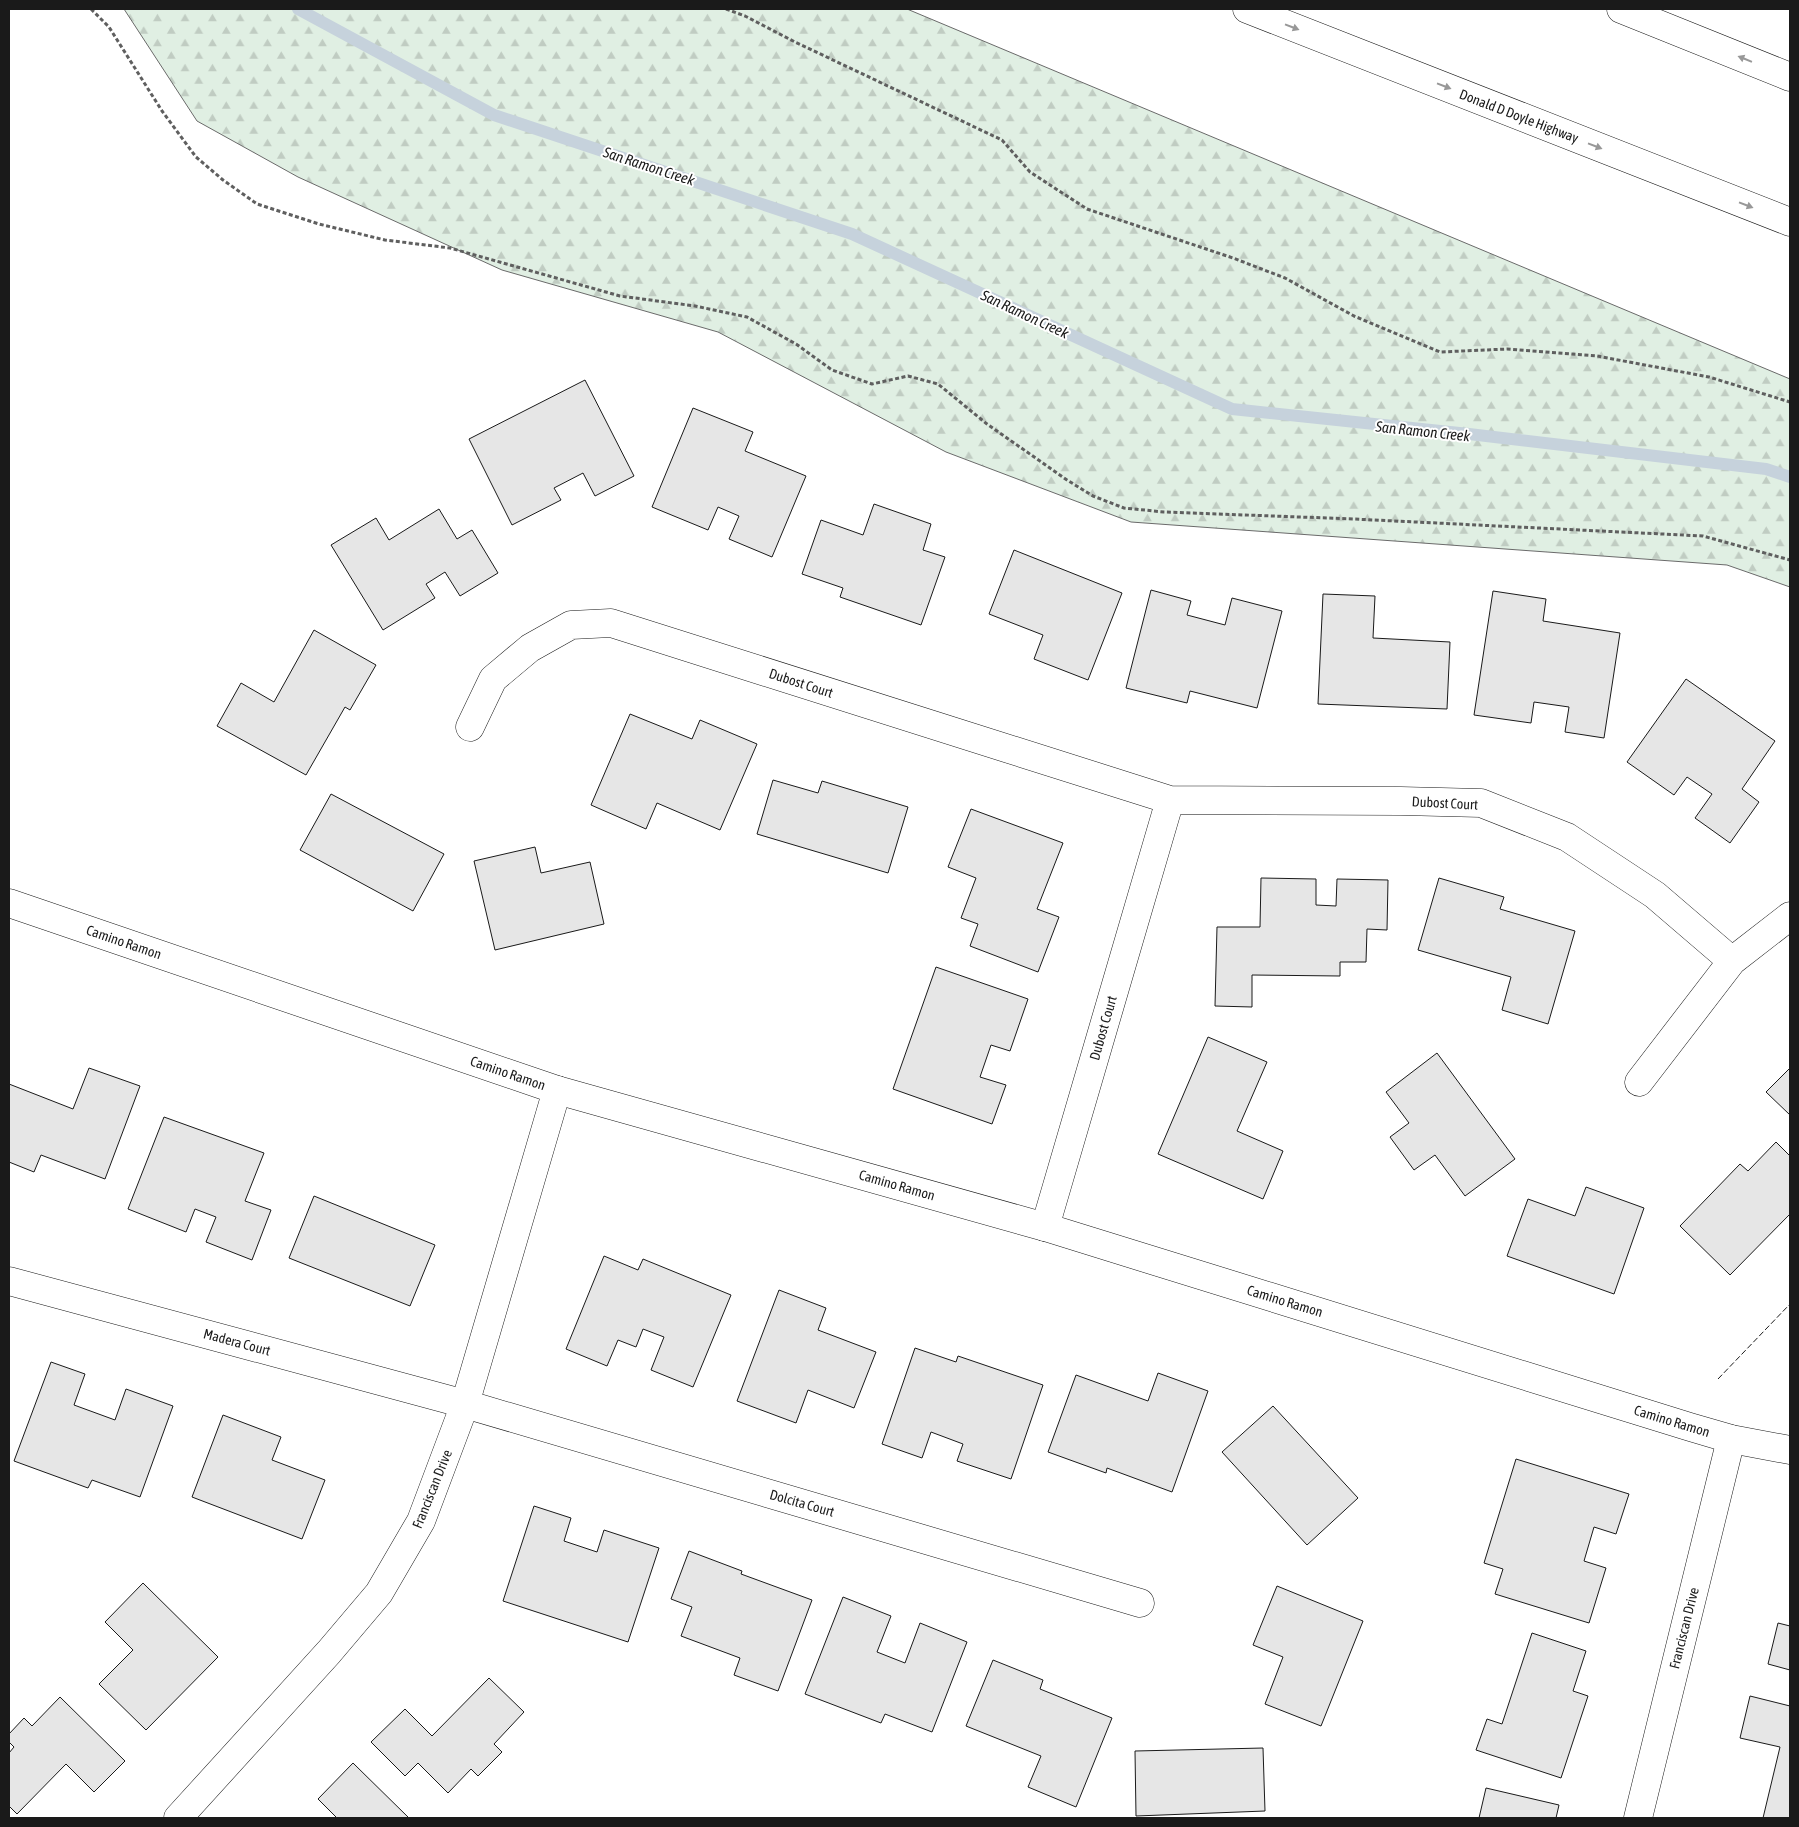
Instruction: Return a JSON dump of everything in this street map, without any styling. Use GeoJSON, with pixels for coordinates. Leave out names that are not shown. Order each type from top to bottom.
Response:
{"type":"FeatureCollection","features":[{"type":"Feature","properties":{"kind":"main road","name":"Donald D Doyle Highway"},"geometry":{"type":"LineString","coordinates":[[1247,9],[1790,222]]}},
{"type":"Feature","properties":{"kind":"main road"},"geometry":{"type":"LineString","coordinates":[[1621,9],[1790,77]]}},
{"type":"Feature","properties":{"kind":"main road","name":"Dubost Court"},"geometry":{"type":"LineString","coordinates":[[470,727],[493,679],[530,648],[571,625],[611,623],[1170,800],[1401,801],[1481,804],[1567,837],[1655,895],[1732,961]]}},
{"type":"Feature","properties":{"kind":"main road","name":"Dubost Court"},"geometry":{"type":"LineString","coordinates":[[1045,1227],[1170,800]]}},
{"type":"Feature","properties":{"kind":"main road","name":"Camino Ramon"},"geometry":{"type":"LineString","coordinates":[[9,903],[557,1090],[1045,1227],[1731,1439],[1790,1450]]}},
{"type":"Feature","properties":{"kind":"main road"},"geometry":{"type":"LineString","coordinates":[[1639,1082],[1732,961],[1790,916]]}},
{"type":"Feature","properties":{"kind":"main road","name":"Franciscan Drive"},"geometry":{"type":"LineString","coordinates":[[178,1818],[329,1652],[379,1593],[421,1521],[465,1404],[557,1090]]}},
{"type":"Feature","properties":{"kind":"main road","name":"Madera Court"},"geometry":{"type":"LineString","coordinates":[[9,1281],[465,1404]]}},
{"type":"Feature","properties":{"kind":"main road","name":"Dolcita Court"},"geometry":{"type":"LineString","coordinates":[[465,1404],[1140,1603]]}},
{"type":"Feature","properties":{"kind":"main road","name":"Franciscan Drive"},"geometry":{"type":"LineString","coordinates":[[1638,1818],[1731,1439]]}},
{"type":"Feature","properties":{"kind":"path"},"geometry":{"type":"LineString","coordinates":[[91,9],[109,27],[162,111],[196,157],[222,180],[257,204],[319,224],[385,240],[450,248],[620,296],[695,306],[747,317],[796,344],[832,370],[872,384],[908,376],[938,384],[987,424],[1067,480],[1093,496],[1124,508],[1164,512],[1364,519],[1703,536],[1790,560]]}},
{"type":"Feature","properties":{"kind":"path"},"geometry":{"type":"LineString","coordinates":[[726,9],[745,16],[938,111],[1002,140],[1030,172],[1087,209],[1233,258],[1285,278],[1354,316],[1440,352],[1507,349],[1597,356],[1709,377],[1790,402]]}},
{"type":"Feature","properties":{"kind":"green space"},"geometry":{"type":"Polygon","coordinates":[[[124,9],[907,9],[1790,379],[1790,587],[1727,565],[1131,522],[946,452],[718,332],[502,270],[298,177],[197,121],[124,9]]]}},
{"type":"Feature","properties":{"kind":"building"},"geometry":{"type":"Polygon","coordinates":[[[585,380],[634,476],[595,496],[583,473],[554,488],[561,500],[512,525],[469,439],[585,380]]]}},
{"type":"Feature","properties":{"kind":"building"},"geometry":{"type":"Polygon","coordinates":[[[693,408],[753,432],[745,451],[806,476],[772,557],[729,539],[739,516],[718,507],[708,530],[652,507],[693,408]]]}},
{"type":"Feature","properties":{"kind":"building"},"geometry":{"type":"Polygon","coordinates":[[[874,504],[931,524],[923,550],[945,557],[921,625],[840,597],[843,588],[802,574],[821,520],[863,535],[874,504]]]}},
{"type":"Feature","properties":{"kind":"building"},"geometry":{"type":"Polygon","coordinates":[[[439,509],[457,539],[472,530],[498,573],[460,596],[445,572],[426,584],[435,598],[383,630],[331,545],[376,518],[389,540],[439,509]]]}},
{"type":"Feature","properties":{"kind":"building"},"geometry":{"type":"Polygon","coordinates":[[[1014,550],[1122,593],[1088,680],[1034,659],[1043,635],[989,614],[1014,550]]]}},
{"type":"Feature","properties":{"kind":"building"},"geometry":{"type":"Polygon","coordinates":[[[1151,590],[1191,601],[1187,615],[1225,625],[1232,598],[1282,611],[1257,708],[1190,691],[1187,703],[1126,688],[1151,590]]]}},
{"type":"Feature","properties":{"kind":"building"},"geometry":{"type":"Polygon","coordinates":[[[1493,591],[1546,599],[1543,621],[1620,633],[1604,738],[1565,732],[1569,707],[1534,702],[1531,723],[1474,715],[1493,591]]]}},
{"type":"Feature","properties":{"kind":"building"},"geometry":{"type":"Polygon","coordinates":[[[1323,594],[1375,596],[1373,638],[1450,642],[1447,709],[1318,704],[1323,594]]]}},
{"type":"Feature","properties":{"kind":"building"},"geometry":{"type":"Polygon","coordinates":[[[314,630],[376,665],[350,710],[345,707],[306,775],[217,726],[241,683],[274,702],[314,630]]]}},
{"type":"Feature","properties":{"kind":"building"},"geometry":{"type":"Polygon","coordinates":[[[1686,679],[1775,741],[1742,789],[1759,802],[1730,843],[1695,818],[1712,794],[1687,777],[1674,795],[1627,762],[1686,679]]]}},
{"type":"Feature","properties":{"kind":"building"},"geometry":{"type":"Polygon","coordinates":[[[630,714],[692,739],[700,720],[757,744],[720,830],[657,803],[646,829],[591,805],[630,714]]]}},
{"type":"Feature","properties":{"kind":"building"},"geometry":{"type":"Polygon","coordinates":[[[773,780],[818,793],[822,781],[908,807],[888,873],[757,834],[773,780]]]}},
{"type":"Feature","properties":{"kind":"building"},"geometry":{"type":"Polygon","coordinates":[[[331,794],[444,854],[413,911],[300,850],[331,794]]]}},
{"type":"Feature","properties":{"kind":"building"},"geometry":{"type":"Polygon","coordinates":[[[971,809],[1063,843],[1037,909],[1059,917],[1038,972],[970,946],[978,924],[961,918],[976,878],[948,867],[971,809]]]}},
{"type":"Feature","properties":{"kind":"building"},"geometry":{"type":"Polygon","coordinates":[[[535,847],[541,873],[590,862],[604,924],[495,950],[474,861],[535,847]]]}},
{"type":"Feature","properties":{"kind":"building"},"geometry":{"type":"Polygon","coordinates":[[[1261,878],[1316,879],[1316,905],[1336,906],[1337,879],[1388,880],[1387,930],[1367,929],[1366,962],[1340,962],[1340,976],[1252,975],[1252,1007],[1215,1006],[1217,927],[1260,927],[1261,878]]]}},
{"type":"Feature","properties":{"kind":"building"},"geometry":{"type":"Polygon","coordinates":[[[1439,878],[1504,897],[1500,909],[1575,931],[1548,1024],[1502,1010],[1511,977],[1418,950],[1439,878]]]}},
{"type":"Feature","properties":{"kind":"building"},"geometry":{"type":"Polygon","coordinates":[[[936,967],[1028,999],[1010,1051],[991,1045],[980,1077],[1006,1085],[992,1124],[893,1089],[936,967]]]}},
{"type":"Feature","properties":{"kind":"building"},"geometry":{"type":"Polygon","coordinates":[[[1208,1037],[1267,1062],[1237,1131],[1283,1151],[1263,1199],[1158,1154],[1208,1037]]]}},
{"type":"Feature","properties":{"kind":"building"},"geometry":{"type":"Polygon","coordinates":[[[1437,1053],[1515,1159],[1465,1196],[1435,1155],[1414,1170],[1390,1137],[1409,1123],[1386,1092],[1437,1053]]]}},
{"type":"Feature","properties":{"kind":"building"},"geometry":{"type":"Polygon","coordinates":[[[89,1068],[140,1086],[105,1179],[41,1155],[34,1172],[9,1162],[9,1084],[73,1109],[89,1068]]]}},
{"type":"Feature","properties":{"kind":"building"},"geometry":{"type":"Polygon","coordinates":[[[1790,1068],[1790,1115],[1766,1092],[1790,1068]]]}},
{"type":"Feature","properties":{"kind":"building"},"geometry":{"type":"Polygon","coordinates":[[[164,1117],[264,1153],[245,1201],[271,1210],[252,1260],[206,1242],[216,1217],[195,1209],[186,1232],[128,1209],[164,1117]]]}},
{"type":"Feature","properties":{"kind":"building"},"geometry":{"type":"Polygon","coordinates":[[[1776,1142],[1790,1156],[1790,1214],[1730,1275],[1680,1226],[1740,1164],[1748,1171],[1776,1142]]]}},
{"type":"Feature","properties":{"kind":"building"},"geometry":{"type":"Polygon","coordinates":[[[1586,1187],[1644,1208],[1614,1294],[1507,1256],[1528,1199],[1575,1216],[1586,1187]]]}},
{"type":"Feature","properties":{"kind":"building"},"geometry":{"type":"Polygon","coordinates":[[[314,1196],[435,1245],[410,1306],[289,1258],[314,1196]]]}},
{"type":"Feature","properties":{"kind":"building"},"geometry":{"type":"Polygon","coordinates":[[[604,1256],[638,1270],[643,1259],[731,1295],[693,1387],[651,1370],[664,1337],[643,1329],[636,1347],[618,1340],[607,1366],[566,1349],[604,1256]]]}},
{"type":"Feature","properties":{"kind":"building"},"geometry":{"type":"Polygon","coordinates":[[[779,1290],[826,1308],[818,1330],[876,1352],[854,1408],[808,1390],[796,1423],[737,1401],[779,1290]]]}},
{"type":"Feature","properties":{"kind":"building"},"geometry":{"type":"Polygon","coordinates":[[[915,1348],[956,1362],[958,1356],[1043,1385],[1011,1479],[957,1461],[963,1444],[931,1432],[922,1458],[882,1444],[915,1348]]]}},
{"type":"Feature","properties":{"kind":"building"},"geometry":{"type":"Polygon","coordinates":[[[51,1362],[85,1374],[74,1405],[115,1420],[126,1389],[173,1406],[140,1497],[92,1480],[88,1488],[14,1461],[51,1362]]]}},
{"type":"Feature","properties":{"kind":"building"},"geometry":{"type":"Polygon","coordinates":[[[1158,1373],[1208,1391],[1172,1492],[1107,1468],[1106,1473],[1048,1452],[1076,1375],[1148,1401],[1158,1373]]]}},
{"type":"Feature","properties":{"kind":"building"},"geometry":{"type":"Polygon","coordinates":[[[1273,1406],[1358,1498],[1307,1545],[1222,1452],[1273,1406]]]}},
{"type":"Feature","properties":{"kind":"building"},"geometry":{"type":"Polygon","coordinates":[[[223,1415],[281,1437],[272,1460],[325,1480],[302,1539],[192,1497],[223,1415]]]}},
{"type":"Feature","properties":{"kind":"building"},"geometry":{"type":"Polygon","coordinates":[[[1516,1459],[1629,1494],[1616,1534],[1594,1527],[1584,1561],[1606,1568],[1589,1623],[1495,1594],[1503,1569],[1484,1563],[1516,1459]]]}},
{"type":"Feature","properties":{"kind":"building"},"geometry":{"type":"Polygon","coordinates":[[[534,1506],[571,1518],[564,1541],[597,1552],[604,1530],[659,1548],[628,1642],[503,1601],[534,1506]]]}},
{"type":"Feature","properties":{"kind":"building"},"geometry":{"type":"Polygon","coordinates":[[[689,1551],[742,1571],[741,1574],[812,1600],[778,1691],[734,1675],[740,1658],[681,1636],[692,1607],[671,1599],[689,1551]]]}},
{"type":"Feature","properties":{"kind":"building"},"geometry":{"type":"Polygon","coordinates":[[[143,1583],[218,1657],[146,1730],[99,1684],[133,1650],[105,1622],[143,1583]]]}},
{"type":"Feature","properties":{"kind":"building"},"geometry":{"type":"Polygon","coordinates":[[[1277,1586],[1363,1621],[1321,1726],[1265,1704],[1283,1657],[1253,1645],[1277,1586]]]}},
{"type":"Feature","properties":{"kind":"building"},"geometry":{"type":"Polygon","coordinates":[[[843,1597],[891,1616],[877,1652],[905,1663],[920,1623],[967,1642],[932,1732],[885,1714],[881,1723],[805,1694],[843,1597]]]}},
{"type":"Feature","properties":{"kind":"building"},"geometry":{"type":"Polygon","coordinates":[[[1778,1623],[1790,1626],[1790,1670],[1768,1664],[1778,1623]]]}},
{"type":"Feature","properties":{"kind":"building"},"geometry":{"type":"Polygon","coordinates":[[[1532,1633],[1586,1651],[1573,1691],[1588,1696],[1561,1778],[1476,1750],[1487,1719],[1502,1724],[1532,1633]]]}},
{"type":"Feature","properties":{"kind":"building"},"geometry":{"type":"Polygon","coordinates":[[[993,1660],[1043,1680],[1040,1689],[1112,1718],[1076,1807],[1028,1787],[1041,1756],[966,1726],[993,1660]]]}},
{"type":"Feature","properties":{"kind":"building"},"geometry":{"type":"Polygon","coordinates":[[[489,1678],[524,1712],[494,1744],[502,1752],[478,1776],[471,1769],[448,1793],[418,1763],[405,1776],[371,1742],[405,1709],[432,1736],[489,1678]]]}},
{"type":"Feature","properties":{"kind":"building"},"geometry":{"type":"Polygon","coordinates":[[[1750,1696],[1790,1706],[1790,1818],[1763,1818],[1780,1747],[1740,1738],[1750,1696]]]}},
{"type":"Feature","properties":{"kind":"building"},"geometry":{"type":"Polygon","coordinates":[[[60,1697],[125,1761],[94,1792],[66,1764],[17,1814],[9,1806],[9,1753],[14,1747],[9,1742],[9,1734],[24,1718],[32,1726],[60,1697]]]}},
{"type":"Feature","properties":{"kind":"building"},"geometry":{"type":"Polygon","coordinates":[[[1263,1748],[1265,1811],[1136,1816],[1135,1751],[1263,1748]]]}},
{"type":"Feature","properties":{"kind":"building"},"geometry":{"type":"Polygon","coordinates":[[[353,1763],[409,1818],[337,1818],[318,1799],[353,1763]]]}},
{"type":"Feature","properties":{"kind":"building"},"geometry":{"type":"Polygon","coordinates":[[[1486,1788],[1559,1805],[1556,1818],[1479,1818],[1486,1788]]]}},
{"type":"Feature","properties":{"kind":"waterway","name":"San Ramon Creek"},"geometry":{"type":"LineString","coordinates":[[298,9],[494,115],[852,234],[1232,409],[1469,434],[1766,469],[1790,477]]}},
{"type":"Feature","properties":{"kind":"fence"},"geometry":{"type":"LineString","coordinates":[[1718,1379],[1790,1304]]}}]}
